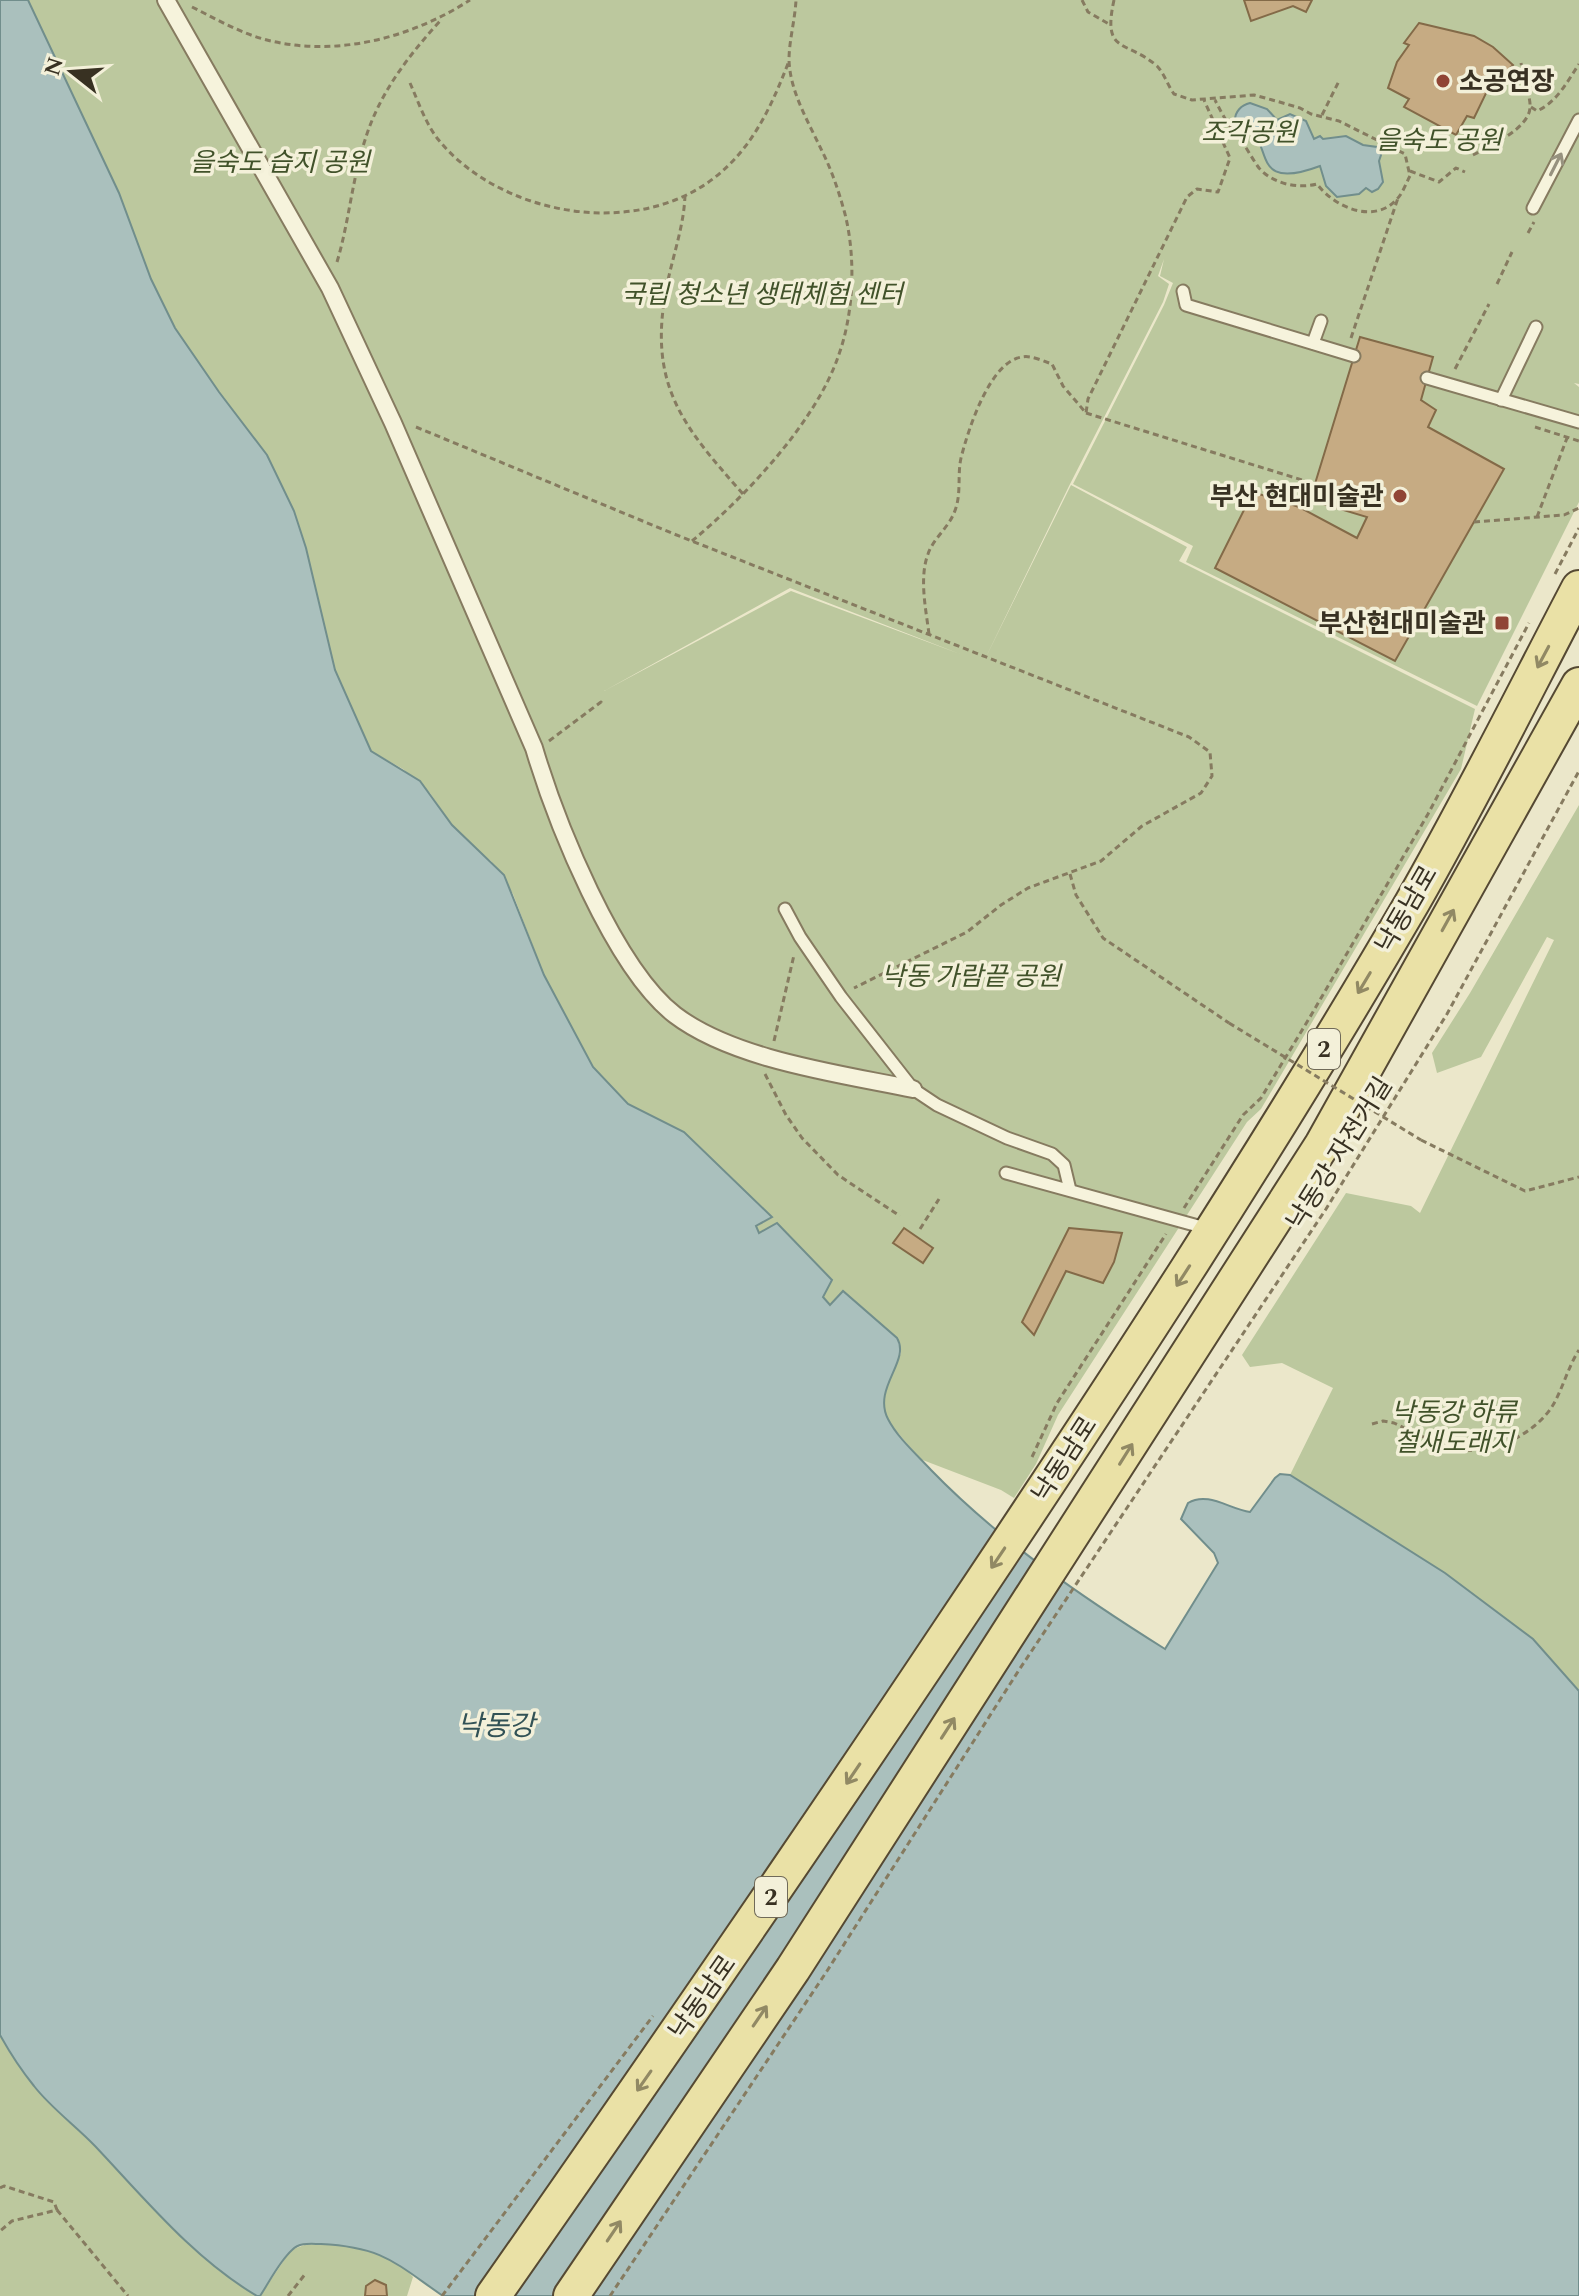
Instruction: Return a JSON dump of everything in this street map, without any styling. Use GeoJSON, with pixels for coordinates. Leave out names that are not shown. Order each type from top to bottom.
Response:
{"type":"FeatureCollection","features":[{"type":"Feature","properties":{"kind":"main road","name":"낙동남로"},"geometry":{"type":"LineString","coordinates":[[493,2296],[741,1941],[1034,1480],[1213,1230],[1275,1132],[1414,898],[1566,582]]}},
{"type":"Feature","properties":{"kind":"main road","name":"낙동남로"},"geometry":{"type":"LineString","coordinates":[[571,2296],[1095,1530],[1322,1145],[1579,685]]}},
{"type":"Feature","properties":{"kind":"street"},"geometry":{"type":"LineString","coordinates":[[166,0],[330,288],[391,417],[535,752],[551,801],[594,897],[631,969],[675,1015],[713,1036],[762,1055],[913,1089]]}},
{"type":"Feature","properties":{"kind":"lane"},"geometry":{"type":"LineString","coordinates":[[1533,208],[1579,120]]}},
{"type":"Feature","properties":{"kind":"lane"},"geometry":{"type":"LineString","coordinates":[[1183,291],[1186,305],[1350,354]]}},
{"type":"Feature","properties":{"kind":"lane"},"geometry":{"type":"LineString","coordinates":[[1313,343],[1321,321]]}},
{"type":"Feature","properties":{"kind":"lane"},"geometry":{"type":"LineString","coordinates":[[1501,400],[1536,327]]}},
{"type":"Feature","properties":{"kind":"lane"},"geometry":{"type":"LineString","coordinates":[[1427,378],[1579,422]]}},
{"type":"Feature","properties":{"kind":"lane"},"geometry":{"type":"LineString","coordinates":[[785,909],[841,997],[913,1089],[937,1105],[993,1132],[1052,1154],[1064,1165],[1070,1190]]}},
{"type":"Feature","properties":{"kind":"lane"},"geometry":{"type":"LineString","coordinates":[[1006,1173],[1213,1230]]}},
{"type":"Feature","properties":{"kind":"path"},"geometry":{"type":"LineString","coordinates":[[191,7],[231,27],[270,41],[313,47],[390,36],[443,17],[470,0]]}},
{"type":"Feature","properties":{"kind":"path"},"geometry":{"type":"LineString","coordinates":[[410,83],[437,138],[470,170],[500,189],[568,210],[607,212],[646,209],[685,195],[714,178],[752,140],[773,103],[789,61],[796,0]]}},
{"type":"Feature","properties":{"kind":"path"},"geometry":{"type":"LineString","coordinates":[[1082,0],[1088,12],[1109,24]]}},
{"type":"Feature","properties":{"kind":"path"},"geometry":{"type":"LineString","coordinates":[[1114,0],[1109,24],[1115,41],[1159,67],[1174,94],[1192,100],[1254,95],[1322,115],[1369,134],[1405,154],[1410,176],[1398,198],[1350,354]]}},
{"type":"Feature","properties":{"kind":"path"},"geometry":{"type":"LineString","coordinates":[[330,288],[370,127],[385,92],[412,52],[443,17]]}},
{"type":"Feature","properties":{"kind":"path"},"geometry":{"type":"LineString","coordinates":[[692,541],[743,494],[784,448],[826,383],[839,355],[849,305],[851,257],[845,216],[836,183],[797,96],[789,61]]}},
{"type":"Feature","properties":{"kind":"path"},"geometry":{"type":"LineString","coordinates":[[1473,155],[1508,135],[1527,118],[1531,107],[1521,63]]}},
{"type":"Feature","properties":{"kind":"path"},"geometry":{"type":"LineString","coordinates":[[1531,107],[1537,111],[1549,104],[1560,94],[1579,64]]}},
{"type":"Feature","properties":{"kind":"path"},"geometry":{"type":"LineString","coordinates":[[1322,115],[1339,81]]}},
{"type":"Feature","properties":{"kind":"path"},"geometry":{"type":"LineString","coordinates":[[1086,413],[1088,399],[1187,197],[1197,189],[1218,192],[1230,158],[1204,100]]}},
{"type":"Feature","properties":{"kind":"path"},"geometry":{"type":"LineString","coordinates":[[1215,100],[1228,127],[1261,170],[1277,181],[1305,187],[1317,184],[1325,195],[1353,211],[1387,207],[1398,198]]}},
{"type":"Feature","properties":{"kind":"path"},"geometry":{"type":"LineString","coordinates":[[1410,171],[1439,182],[1456,168],[1465,172]]}},
{"type":"Feature","properties":{"kind":"path"},"geometry":{"type":"LineString","coordinates":[[685,195],[683,224],[669,273],[661,323],[664,369],[673,401],[683,421],[743,494]]}},
{"type":"Feature","properties":{"kind":"path"},"geometry":{"type":"LineString","coordinates":[[1497,284],[1512,252]]}},
{"type":"Feature","properties":{"kind":"path"},"geometry":{"type":"LineString","coordinates":[[1455,369],[1489,304]]}},
{"type":"Feature","properties":{"kind":"path"},"geometry":{"type":"LineString","coordinates":[[929,634],[924,574],[928,554],[954,514],[960,489],[961,460],[976,412],[995,375],[1012,359],[1026,356],[1052,364],[1063,386],[1086,413],[1315,484]]}},
{"type":"Feature","properties":{"kind":"path"},"geometry":{"type":"LineString","coordinates":[[391,417],[692,541],[1189,737],[1210,752],[1212,776],[1201,793],[1142,826],[1101,861],[1028,888],[967,932],[867,979],[841,997]]}},
{"type":"Feature","properties":{"kind":"path"},"geometry":{"type":"LineString","coordinates":[[1537,517],[1567,437]]}},
{"type":"Feature","properties":{"kind":"path"},"geometry":{"type":"LineString","coordinates":[[1474,522],[1564,515],[1579,508]]}},
{"type":"Feature","properties":{"kind":"path"},"geometry":{"type":"LineString","coordinates":[[1566,582],[1579,528]]}},
{"type":"Feature","properties":{"kind":"path"},"geometry":{"type":"LineString","coordinates":[[1183,1208],[1243,1115],[1261,1098],[1310,1017],[1428,814],[1534,613]]}},
{"type":"Feature","properties":{"kind":"path"},"geometry":{"type":"LineString","coordinates":[[535,752],[601,702],[603,706]]}},
{"type":"Feature","properties":{"kind":"path","name":"낙동강 자전거길"},"geometry":{"type":"LineString","coordinates":[[1095,1530],[1326,1209],[1439,1027],[1579,771]]}},
{"type":"Feature","properties":{"kind":"path"},"geometry":{"type":"LineString","coordinates":[[1070,873],[1076,895],[1103,938],[1229,1023],[1421,1140],[1525,1191],[1579,1177]]}},
{"type":"Feature","properties":{"kind":"path"},"geometry":{"type":"LineString","coordinates":[[795,951],[762,1055],[786,1115],[802,1138],[838,1175],[900,1216]]}},
{"type":"Feature","properties":{"kind":"path"},"geometry":{"type":"LineString","coordinates":[[920,1229],[939,1199]]}},
{"type":"Feature","properties":{"kind":"path"},"geometry":{"type":"LineString","coordinates":[[1034,1480],[1057,1403],[1166,1234]]}},
{"type":"Feature","properties":{"kind":"path"},"geometry":{"type":"LineString","coordinates":[[1372,1424],[1383,1421],[1394,1423],[1462,1450],[1511,1441],[1530,1430],[1552,1407],[1579,1350]]}},
{"type":"Feature","properties":{"kind":"path"},"geometry":{"type":"LineString","coordinates":[[442,2296],[654,2015]]}},
{"type":"Feature","properties":{"kind":"path"},"geometry":{"type":"LineString","coordinates":[[0,2188],[4,2186],[54,2202],[57,2210],[128,2296]]}},
{"type":"Feature","properties":{"kind":"path"},"geometry":{"type":"LineString","coordinates":[[0,2231],[12,2221],[57,2210]]}},
{"type":"Feature","properties":{"kind":"path"},"geometry":{"type":"LineString","coordinates":[[288,2296],[302,2274],[306,2273]]}},
{"type":"Feature","properties":{"kind":"green space"},"geometry":{"type":"Polygon","coordinates":[[[28,0],[1579,0],[1579,384],[1574,383],[1579,387],[1579,502],[1477,706],[1186,562],[1193,546],[1073,484],[1173,283],[1160,276],[1164,259],[1158,276],[1169,284],[1163,302],[1069,486],[983,663],[1071,485],[1187,547],[1179,561],[1475,709],[1461,769],[1261,1109],[1247,1122],[1058,1415],[1036,1464],[1014,1498],[1001,1490],[920,1459],[888,1421],[883,1406],[885,1390],[901,1353],[897,1338],[843,1292],[830,1305],[823,1297],[832,1279],[777,1224],[759,1233],[756,1227],[771,1217],[684,1132],[628,1104],[593,1067],[544,975],[513,894],[491,861],[452,825],[430,793],[403,769],[371,751],[335,670],[294,511],[175,328],[151,279],[119,193],[28,0]],[[790,588],[604,691],[791,591],[960,654],[790,588]]]}},
{"type":"Feature","properties":{"kind":"green space","name":"낙동강 하류 철새도래지"},"geometry":{"type":"Polygon","coordinates":[[[1579,805],[1579,1691],[1533,1639],[1445,1573],[1290,1475],[1333,1388],[1282,1363],[1250,1367],[1242,1355],[1346,1193],[1411,1206],[1420,1213],[1554,940],[1547,937],[1481,1057],[1437,1073],[1432,1053],[1579,805]]]}},
{"type":"Feature","properties":{"kind":"green space"},"geometry":{"type":"Polygon","coordinates":[[[0,2035],[35,2088],[74,2124],[166,2222],[201,2254],[257,2296],[0,2296],[0,2035]]]}},
{"type":"Feature","properties":{"kind":"green space"},"geometry":{"type":"Polygon","coordinates":[[[307,2244],[364,2249],[391,2259],[413,2277],[407,2296],[260,2296],[291,2250],[307,2244]]]}},
{"type":"Feature","properties":{"kind":"water","name":"낙동강"},"geometry":{"type":"Polygon","coordinates":[[[0,0],[28,0],[119,193],[151,279],[175,328],[267,455],[294,511],[306,548],[335,670],[371,751],[420,781],[452,825],[504,875],[544,975],[593,1067],[628,1104],[684,1132],[772,1217],[756,1226],[759,1233],[777,1223],[832,1280],[823,1297],[830,1305],[843,1291],[897,1338],[899,1356],[884,1408],[892,1426],[908,1446],[957,1496],[1013,1544],[1165,1649],[1218,1563],[1214,1553],[1181,1519],[1188,1503],[1211,1500],[1250,1512],[1275,1478],[1280,1474],[1290,1475],[1445,1573],[1533,1639],[1579,1691],[1579,2296],[443,2296],[400,2266],[374,2253],[342,2246],[310,2244],[292,2250],[257,2296],[212,2264],[171,2227],[95,2146],[48,2102],[20,2068],[0,2035],[0,0]]]}},
{"type":"Feature","properties":{"kind":"water"},"geometry":{"type":"Polygon","coordinates":[[[1250,103],[1267,109],[1277,120],[1290,114],[1306,121],[1314,139],[1320,136],[1323,139],[1346,136],[1363,145],[1377,147],[1381,155],[1379,161],[1383,182],[1372,192],[1366,188],[1359,194],[1337,197],[1326,186],[1320,166],[1296,173],[1280,173],[1271,168],[1258,139],[1235,120],[1239,109],[1250,103]]]}},
{"type":"Feature","properties":{"kind":"building"},"geometry":{"type":"Polygon","coordinates":[[[1244,0],[1312,0],[1306,12],[1293,6],[1251,21],[1244,0]]]}},
{"type":"Feature","properties":{"kind":"building","name":"소공연장"},"geometry":{"type":"Polygon","coordinates":[[[1419,23],[1474,36],[1493,47],[1513,65],[1488,89],[1474,118],[1467,116],[1456,135],[1404,107],[1409,99],[1388,88],[1397,62],[1409,45],[1404,43],[1419,23]]]}},
{"type":"Feature","properties":{"kind":"building","name":"부산 현대미술관"},"geometry":{"type":"Polygon","coordinates":[[[1360,337],[1433,357],[1421,400],[1436,410],[1428,427],[1504,469],[1395,661],[1215,568],[1253,492],[1299,507],[1357,538],[1367,517],[1310,500],[1360,337]]]}},
{"type":"Feature","properties":{"kind":"building"},"geometry":{"type":"Polygon","coordinates":[[[904,1228],[933,1248],[923,1263],[893,1243],[904,1228]]]}},
{"type":"Feature","properties":{"kind":"building"},"geometry":{"type":"Polygon","coordinates":[[[1069,1228],[1122,1233],[1114,1262],[1103,1283],[1066,1271],[1034,1335],[1022,1322],[1069,1228]]]}},
{"type":"Feature","properties":{"kind":"building"},"geometry":{"type":"Polygon","coordinates":[[[375,2280],[386,2285],[387,2296],[365,2296],[366,2286],[375,2280]]]}},
{"type":"Feature","properties":{"kind":"place","name":"소공연장"},"geometry":{"type":"Point","coordinates":[1443,81]}},
{"type":"Feature","properties":{"kind":"place","name":"부산 현대미술관"},"geometry":{"type":"Point","coordinates":[1400,496]}},
{"type":"Feature","properties":{"kind":"place","name":"부산현대미술관"},"geometry":{"type":"Point","coordinates":[1502,623]}},
{"type":"Feature","properties":{"kind":"park label","name":"조각공원"},"geometry":{"type":"Point","coordinates":[1249,132]}},
{"type":"Feature","properties":{"kind":"park label","name":"을숙도 공원"},"geometry":{"type":"Point","coordinates":[1439,140]}},
{"type":"Feature","properties":{"kind":"park label","name":"을숙도 습지 공원"},"geometry":{"type":"Point","coordinates":[280,162]}},
{"type":"Feature","properties":{"kind":"park label","name":"국립 청소년 생태체험 센터"},"geometry":{"type":"Point","coordinates":[762,294]}},
{"type":"Feature","properties":{"kind":"park label","name":"낙동 가람끝 공원"},"geometry":{"type":"Point","coordinates":[971,976]}}]}
